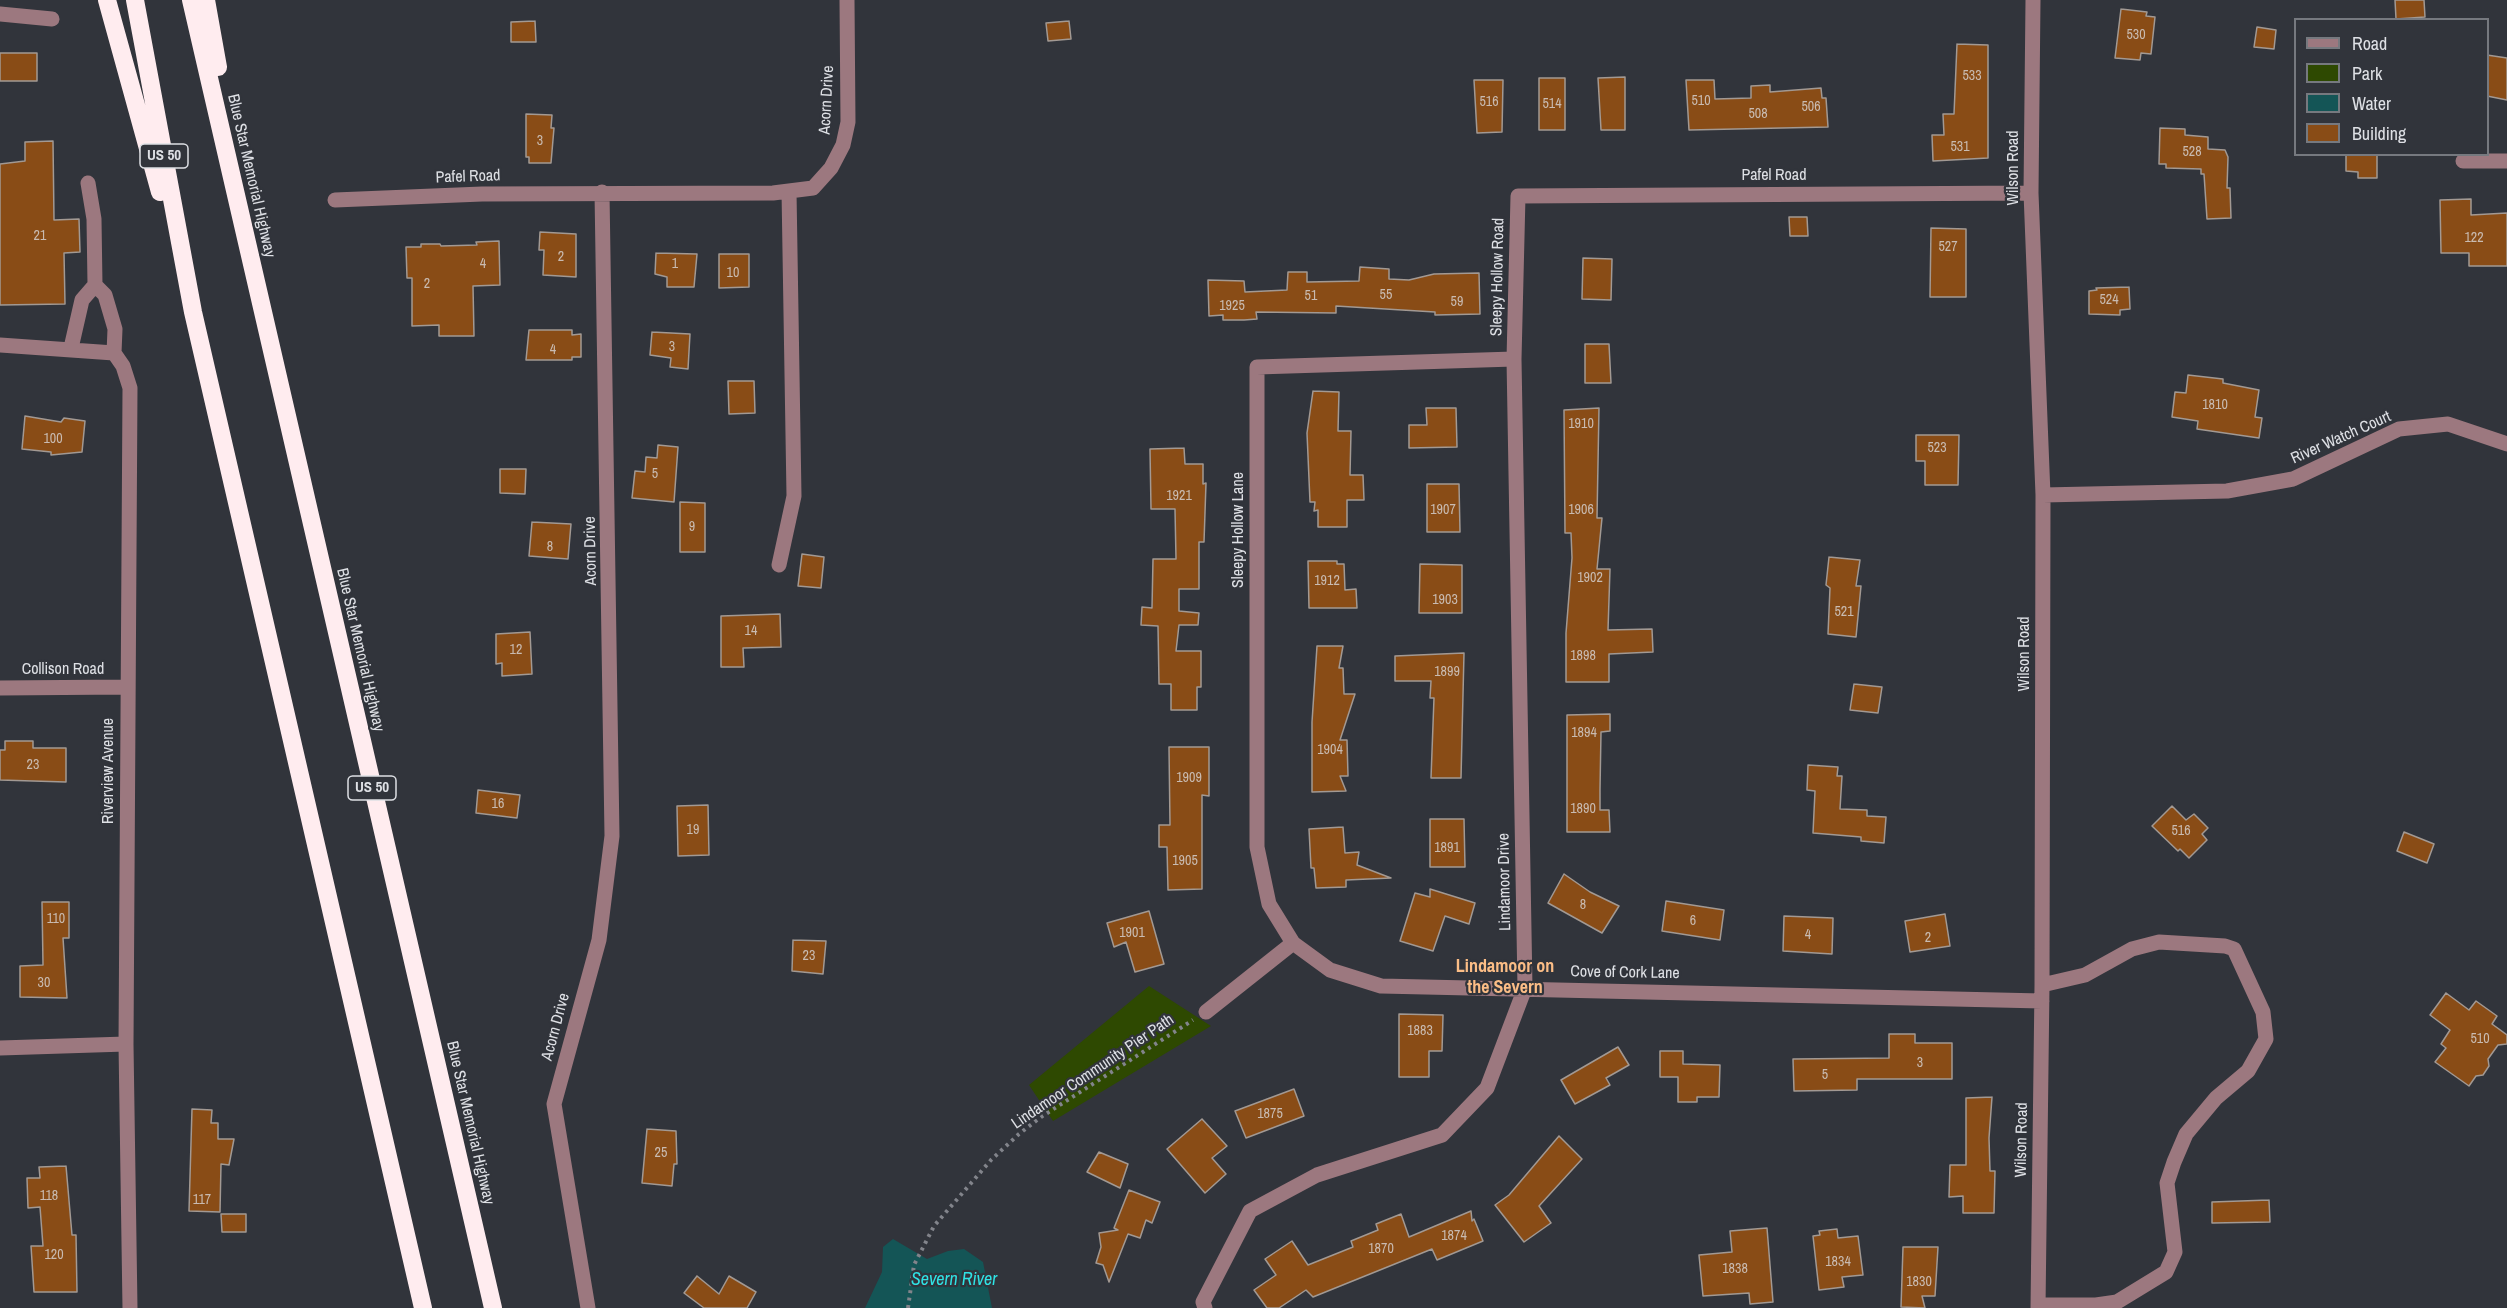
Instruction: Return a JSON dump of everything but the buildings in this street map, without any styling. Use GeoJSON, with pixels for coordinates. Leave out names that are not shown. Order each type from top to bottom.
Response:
{"type":"FeatureCollection","features":[{"type":"Feature","properties":{"kind":"highway"},"geometry":{"type":"LineString","coordinates":[[107,0],[193,312]]}},
{"type":"Feature","properties":{"kind":"highway","name":"US 50"},"geometry":{"type":"LineString","coordinates":[[135,0],[193,312],[423,1308]]}},
{"type":"Feature","properties":{"kind":"highway","name":"Blue Star Memorial Highway"},"geometry":{"type":"LineString","coordinates":[[191,0],[493,1308]]}},
{"type":"Feature","properties":{"kind":"highway"},"geometry":{"type":"LineString","coordinates":[[206,0],[252,267]]}},
{"type":"Feature","properties":{"kind":"street","name":"Acorn Drive"},"geometry":{"type":"LineString","coordinates":[[588,1308],[554,1104],[599,940],[612,836],[602,192],[789,191],[813,188],[831,168],[843,145],[848,122],[847,0]]}},
{"type":"Feature","properties":{"kind":"street","name":"Wilson Road"},"geometry":{"type":"LineString","coordinates":[[2033,0],[2031,193],[2043,495],[2042,1001],[2038,1306]]}},
{"type":"Feature","properties":{"kind":"street"},"geometry":{"type":"LineString","coordinates":[[0,14],[52,19]]}},
{"type":"Feature","properties":{"kind":"street"},"geometry":{"type":"LineString","coordinates":[[2463,161],[2507,161]]}},
{"type":"Feature","properties":{"kind":"street"},"geometry":{"type":"LineString","coordinates":[[71,348],[82,300],[95,285],[94,219],[88,183]]}},
{"type":"Feature","properties":{"kind":"street"},"geometry":{"type":"LineString","coordinates":[[779,565],[794,496],[789,191]]}},
{"type":"Feature","properties":{"kind":"street","name":"Pafel Road"},"geometry":{"type":"LineString","coordinates":[[335,200],[602,192]]}},
{"type":"Feature","properties":{"kind":"street","name":"Pafel Road"},"geometry":{"type":"LineString","coordinates":[[1518,196],[2031,193]]}},
{"type":"Feature","properties":{"kind":"street","name":"Sleepy Hollow Road"},"geometry":{"type":"LineString","coordinates":[[1514,359],[1518,196]]}},
{"type":"Feature","properties":{"kind":"street"},"geometry":{"type":"LineString","coordinates":[[0,345],[71,348],[114,353],[115,329],[105,295],[95,285]]}},
{"type":"Feature","properties":{"kind":"street","name":"Riverview Avenue"},"geometry":{"type":"LineString","coordinates":[[114,353],[123,366],[130,388],[126,1044],[129,1308]]}},
{"type":"Feature","properties":{"kind":"street","name":"Sleepy Hollow Lane"},"geometry":{"type":"LineString","coordinates":[[1293,943],[1269,904],[1257,847],[1257,367],[1514,359]]}},
{"type":"Feature","properties":{"kind":"street","name":"Lindamoor Drive"},"geometry":{"type":"LineString","coordinates":[[1205,1308],[1203,1302],[1250,1211],[1317,1175],[1442,1135],[1487,1088],[1524,988],[1514,359]]}},
{"type":"Feature","properties":{"kind":"street","name":"River Watch Court"},"geometry":{"type":"LineString","coordinates":[[2043,495],[2227,491],[2294,479],[2400,429],[2448,424],[2507,444]]}},
{"type":"Feature","properties":{"kind":"street","name":"Collison Road"},"geometry":{"type":"LineString","coordinates":[[0,688],[127,687]]}},
{"type":"Feature","properties":{"kind":"street"},"geometry":{"type":"LineString","coordinates":[[2038,1306],[2096,1305],[2117,1302],[2166,1272],[2175,1252],[2166,1183],[2186,1134],[2204,1112],[2248,1071],[2266,1039],[2259,1003],[2234,949],[2225,946],[2159,942],[2132,949],[2085,975],[2042,986]]}},
{"type":"Feature","properties":{"kind":"street"},"geometry":{"type":"LineString","coordinates":[[1206,1012],[1293,943]]}},
{"type":"Feature","properties":{"kind":"street","name":"Cove of Cork Lane"},"geometry":{"type":"LineString","coordinates":[[1293,943],[1330,970],[1381,986],[2042,1001]]}},
{"type":"Feature","properties":{"kind":"street"},"geometry":{"type":"LineString","coordinates":[[0,1048],[126,1044]]}},
{"type":"Feature","properties":{"kind":"path","name":"Lindamoor Community Pier Path"},"geometry":{"type":"LineString","coordinates":[[909,1308],[914,1265],[934,1226],[991,1160],[1019,1134],[1041,1118],[1206,1012]]}},
{"type":"Feature","properties":{"kind":"green space"},"geometry":{"type":"Polygon","coordinates":[[[1149,986],[1211,1026],[1053,1121],[1029,1085],[1149,986]]]}},
{"type":"Feature","properties":{"kind":"water","name":"Severn River"},"geometry":{"type":"Polygon","coordinates":[[[893,1239],[927,1259],[948,1251],[964,1249],[983,1262],[992,1308],[865,1308],[882,1272],[883,1247],[893,1239]]]}},
{"type":"Feature","properties":{"kind":"district","name":"Lindamoor on the Severn"},"geometry":{"type":"Point","coordinates":[1505,977]}}]}
